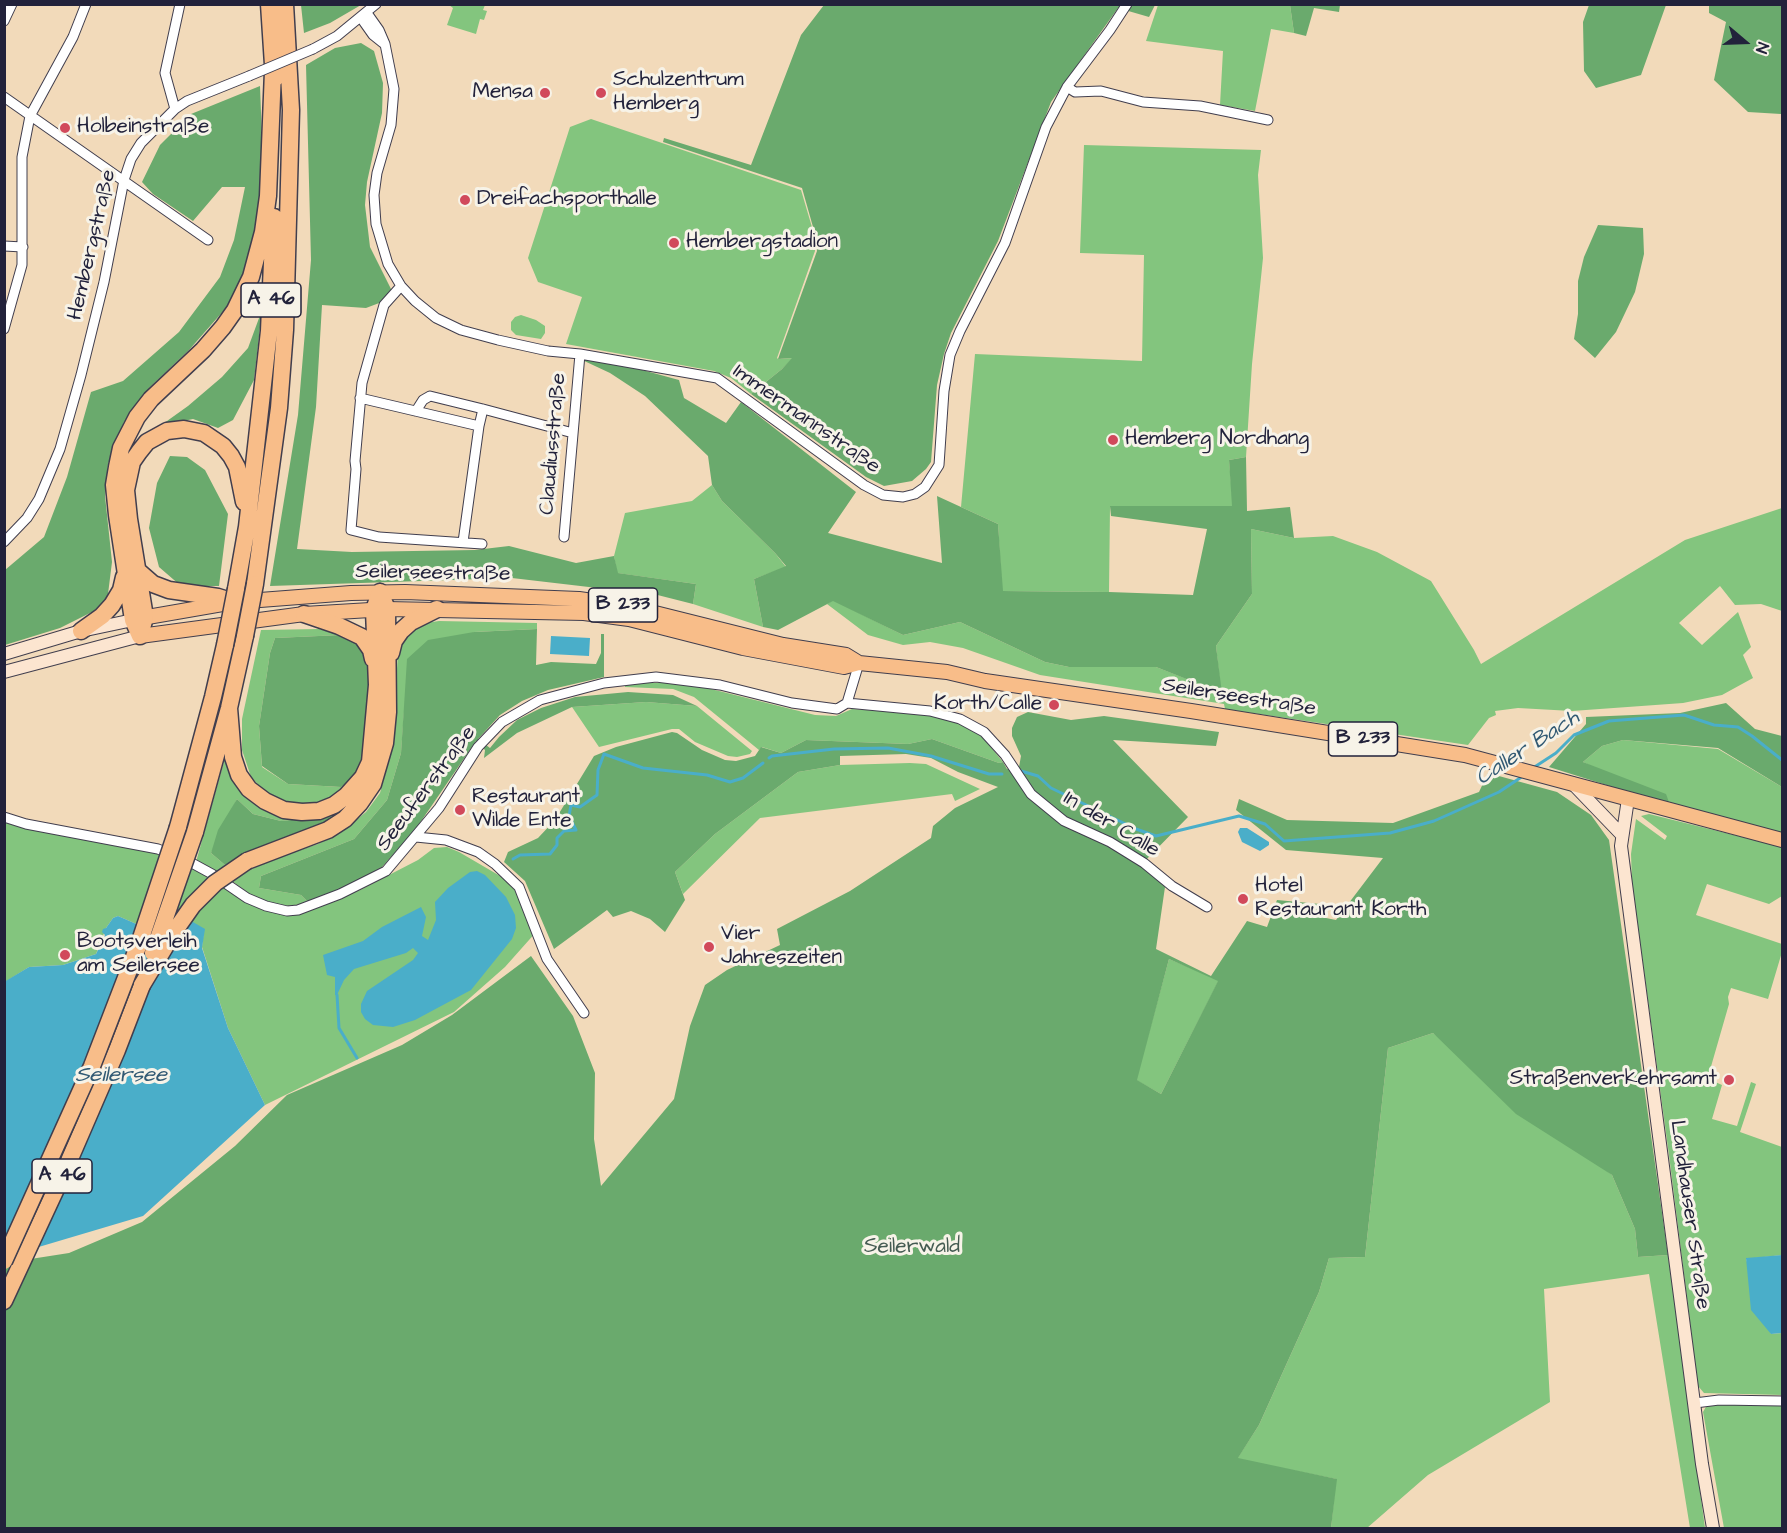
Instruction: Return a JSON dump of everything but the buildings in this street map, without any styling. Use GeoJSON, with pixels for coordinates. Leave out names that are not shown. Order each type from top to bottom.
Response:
{"type":"FeatureCollection","features":[{"type":"Feature","properties":{"kind":"highway","name":"A 46"},"geometry":{"type":"LineString","coordinates":[[4,1261],[92,1066],[139,944],[178,828],[225,645],[247,528],[270,310],[276,173],[269,4]]}},
{"type":"Feature","properties":{"kind":"highway","name":"A 46"},"geometry":{"type":"LineString","coordinates":[[4,1301],[69,1161],[117,1050],[142,985],[195,832],[229,708],[245,636],[255,584],[279,408],[285,330],[291,110],[285,4]]}},
{"type":"Feature","properties":{"kind":"highway"},"geometry":{"type":"LineString","coordinates":[[140,636],[131,570],[114,485],[121,448],[137,417],[151,399],[203,350],[223,327],[235,310],[251,277],[264,232],[268,196],[273,71]]}},
{"type":"Feature","properties":{"kind":"highway"},"geometry":{"type":"LineString","coordinates":[[81,632],[112,605],[131,570],[126,489],[132,462],[147,442],[167,431],[184,429],[194,430],[214,438],[223,446],[237,467],[243,488],[247,528]]}},
{"type":"Feature","properties":{"kind":"highway"},"geometry":{"type":"LineString","coordinates":[[131,570],[153,584],[170,590],[218,597],[235,595]]}},
{"type":"Feature","properties":{"kind":"highway"},"geometry":{"type":"LineString","coordinates":[[142,985],[174,932],[193,905],[214,882],[247,861],[328,830],[345,819],[373,784],[385,743],[388,660],[380,592]]}},
{"type":"Feature","properties":{"kind":"highway"},"geometry":{"type":"LineString","coordinates":[[388,660],[394,641],[401,631],[411,622],[437,609]]}},
{"type":"Feature","properties":{"kind":"highway"},"geometry":{"type":"LineString","coordinates":[[229,708],[233,758],[239,775],[249,789],[265,801],[284,810],[319,811],[334,805],[346,796],[363,777],[370,762],[381,610]]}},
{"type":"Feature","properties":{"kind":"highway"},"geometry":{"type":"LineString","coordinates":[[304,615],[339,626],[362,637],[371,650],[376,672]]}},
{"type":"Feature","properties":{"kind":"main road","name":"Seilerseestraße"},"geometry":{"type":"LineString","coordinates":[[4,654],[81,632],[235,595],[380,592],[461,593],[579,599],[627,606],[783,645],[846,655],[858,663]]}},
{"type":"Feature","properties":{"kind":"main road","name":"Seilerseestraße"},"geometry":{"type":"LineString","coordinates":[[4,672],[140,636],[304,615],[437,609],[540,611],[618,618],[743,648],[844,667],[858,663],[947,672],[985,681],[1477,757],[1745,832],[1782,840]]}},
{"type":"Feature","properties":{"kind":"main road"},"geometry":{"type":"LineString","coordinates":[[1572,783],[1622,835]]}},
{"type":"Feature","properties":{"kind":"main road","name":"Landhauser Straße"},"geometry":{"type":"LineString","coordinates":[[1628,799],[1621,846],[1713,1528]]}},
{"type":"Feature","properties":{"kind":"street"},"geometry":{"type":"LineString","coordinates":[[4,21],[12,4]]}},
{"type":"Feature","properties":{"kind":"street"},"geometry":{"type":"LineString","coordinates":[[4,329],[22,265],[22,157],[30,116],[59,65],[86,4]]}},
{"type":"Feature","properties":{"kind":"street"},"geometry":{"type":"LineString","coordinates":[[176,109],[165,73],[180,4]]}},
{"type":"Feature","properties":{"kind":"street","name":"Hembergstraße"},"geometry":{"type":"LineString","coordinates":[[4,542],[27,518],[39,499],[60,449],[104,282],[124,180],[141,143],[176,109],[188,101],[313,49],[337,36],[376,4]]}},
{"type":"Feature","properties":{"kind":"street","name":"Immermannstraße"},"geometry":{"type":"LineString","coordinates":[[364,16],[373,35],[385,44],[392,74],[394,104],[391,125],[377,173],[375,210],[380,242],[388,264],[401,286],[415,301],[436,318],[461,330],[548,351],[580,354],[717,378],[864,485],[883,495],[903,497],[915,494],[925,487],[939,465],[946,373],[955,343],[1005,243],[1046,127],[1067,87],[1127,4]]}},
{"type":"Feature","properties":{"kind":"street"},"geometry":{"type":"LineString","coordinates":[[1067,87],[1075,92],[1101,91],[1143,102],[1200,106],[1268,120]]}},
{"type":"Feature","properties":{"kind":"street"},"geometry":{"type":"LineString","coordinates":[[4,95],[30,116],[208,240]]}},
{"type":"Feature","properties":{"kind":"street"},"geometry":{"type":"LineString","coordinates":[[4,246],[23,248]]}},
{"type":"Feature","properties":{"kind":"street"},"geometry":{"type":"LineString","coordinates":[[401,286],[384,305],[360,398],[351,530],[379,537],[482,544]]}},
{"type":"Feature","properties":{"kind":"street","name":"Claudiusstraße"},"geometry":{"type":"LineString","coordinates":[[564,537],[580,354]]}},
{"type":"Feature","properties":{"kind":"street"},"geometry":{"type":"LineString","coordinates":[[416,411],[423,400],[430,396],[573,433]]}},
{"type":"Feature","properties":{"kind":"street"},"geometry":{"type":"LineString","coordinates":[[360,398],[479,426]]}},
{"type":"Feature","properties":{"kind":"street"},"geometry":{"type":"LineString","coordinates":[[463,542],[483,409]]}},
{"type":"Feature","properties":{"kind":"street"},"geometry":{"type":"LineString","coordinates":[[847,703],[858,663]]}},
{"type":"Feature","properties":{"kind":"street","name":"Seeuferstraße"},"geometry":{"type":"LineString","coordinates":[[4,816],[26,824],[158,849],[212,874],[247,898],[287,911],[309,907],[386,871],[439,808],[478,747],[502,722],[540,700],[604,682],[656,677],[720,684],[792,703],[837,710],[847,703]]}},
{"type":"Feature","properties":{"kind":"street","name":"In der Calle"},"geometry":{"type":"LineString","coordinates":[[847,703],[930,711],[960,719],[984,732],[1005,755],[1031,794],[1064,821],[1110,842],[1144,863],[1172,886],[1207,907]]}},
{"type":"Feature","properties":{"kind":"street"},"geometry":{"type":"LineString","coordinates":[[416,837],[446,840],[478,852],[495,864],[519,887],[547,959],[584,1013]]}},
{"type":"Feature","properties":{"kind":"street"},"geometry":{"type":"LineString","coordinates":[[1695,1402],[1782,1401]]}},
{"type":"Feature","properties":{"kind":"green space"},"geometry":{"type":"Polygon","coordinates":[[[301,4],[361,5],[330,23],[304,33],[301,4]]]}},
{"type":"Feature","properties":{"kind":"green space"},"geometry":{"type":"Polygon","coordinates":[[[1290,4],[1340,5],[1339,12],[1314,8],[1306,36],[1294,33],[1290,4]]]}},
{"type":"Feature","properties":{"kind":"green space"},"geometry":{"type":"Polygon","coordinates":[[[449,5],[485,5],[483,10],[487,11],[484,20],[480,19],[476,34],[447,25],[453,8],[449,5]]]}},
{"type":"Feature","properties":{"kind":"green space"},"geometry":{"type":"Polygon","coordinates":[[[824,5],[1155,5],[1149,17],[1118,8],[1051,102],[998,241],[951,333],[944,354],[937,385],[931,462],[912,481],[884,486],[866,477],[751,394],[792,358],[778,359],[817,251],[815,234],[802,188],[663,142],[664,138],[751,165],[801,35],[824,5]]]}},
{"type":"Feature","properties":{"kind":"green space"},"geometry":{"type":"Polygon","coordinates":[[[1158,5],[1290,5],[1294,33],[1271,29],[1255,111],[1220,105],[1223,51],[1146,41],[1158,5]]]}},
{"type":"Feature","properties":{"kind":"green space"},"geometry":{"type":"Polygon","coordinates":[[[1589,5],[1666,5],[1641,75],[1596,88],[1584,71],[1583,22],[1589,5]]]}},
{"type":"Feature","properties":{"kind":"green space"},"geometry":{"type":"Polygon","coordinates":[[[1709,5],[1782,5],[1781,114],[1748,112],[1714,80],[1726,22],[1709,13],[1709,5]]]}},
{"type":"Feature","properties":{"kind":"green space"},"geometry":{"type":"Polygon","coordinates":[[[361,43],[374,51],[383,83],[382,113],[367,182],[365,205],[370,247],[395,297],[366,308],[322,305],[316,407],[297,549],[352,552],[475,550],[509,546],[576,563],[614,556],[618,573],[696,584],[693,604],[630,588],[606,589],[512,578],[270,586],[298,415],[311,260],[306,65],[335,48],[361,43]]]}},
{"type":"Feature","properties":{"kind":"green space"},"geometry":{"type":"Polygon","coordinates":[[[260,86],[263,166],[254,239],[240,292],[189,350],[150,387],[124,422],[108,464],[105,496],[112,562],[108,594],[102,607],[60,628],[5,645],[5,570],[44,537],[67,477],[91,392],[123,381],[179,332],[220,277],[234,240],[245,187],[222,187],[193,221],[153,194],[142,182],[160,145],[191,114],[260,86]]]}},
{"type":"Feature","properties":{"kind":"green space","name":"Hembergstadion"},"geometry":{"type":"Polygon","coordinates":[[[591,119],[801,190],[814,234],[815,251],[777,358],[793,358],[751,394],[731,378],[714,371],[566,344],[582,297],[538,282],[528,258],[570,127],[591,119]]]}},
{"type":"Feature","properties":{"kind":"green space"},"geometry":{"type":"Polygon","coordinates":[[[1084,145],[1261,150],[1258,175],[1263,258],[1252,364],[1246,457],[1229,460],[1233,506],[1110,507],[1109,592],[1002,591],[998,524],[961,507],[975,354],[1142,361],[1144,255],[1080,253],[1084,145]]]}},
{"type":"Feature","properties":{"kind":"green space"},"geometry":{"type":"Polygon","coordinates":[[[1598,225],[1643,228],[1644,254],[1635,292],[1616,332],[1595,358],[1574,339],[1578,314],[1578,281],[1584,257],[1598,225]]]}},
{"type":"Feature","properties":{"kind":"green space"},"geometry":{"type":"Polygon","coordinates":[[[262,310],[254,380],[233,420],[218,428],[193,419],[160,426],[222,377],[248,348],[262,310]]]}},
{"type":"Feature","properties":{"kind":"green space"},"geometry":{"type":"Polygon","coordinates":[[[521,315],[545,326],[545,333],[541,339],[516,335],[511,330],[511,322],[515,317],[521,315]]]}},
{"type":"Feature","properties":{"kind":"green space"},"geometry":{"type":"Polygon","coordinates":[[[580,359],[613,362],[679,380],[684,398],[726,423],[741,402],[856,492],[828,533],[942,563],[937,496],[998,524],[1003,591],[1193,595],[1207,529],[1111,516],[1110,506],[1232,506],[1229,460],[1246,457],[1247,511],[1290,507],[1294,538],[1251,529],[1252,594],[1216,646],[1222,693],[1156,667],[1069,667],[1045,662],[960,622],[903,635],[833,601],[778,630],[763,627],[754,579],[786,566],[722,501],[712,485],[708,456],[645,396],[610,373],[580,359]]]}},
{"type":"Feature","properties":{"kind":"green space"},"geometry":{"type":"Polygon","coordinates":[[[170,456],[187,457],[205,470],[228,514],[219,586],[181,586],[159,567],[149,528],[157,483],[170,456]]]}},
{"type":"Feature","properties":{"kind":"green space"},"geometry":{"type":"Polygon","coordinates":[[[712,485],[722,501],[775,553],[786,567],[754,579],[763,627],[693,604],[696,584],[617,573],[614,556],[625,513],[692,501],[712,485]]]}},
{"type":"Feature","properties":{"kind":"green space"},"geometry":{"type":"Polygon","coordinates":[[[1782,508],[1782,611],[1761,604],[1735,605],[1720,586],[1679,623],[1702,645],[1738,612],[1751,647],[1743,655],[1753,678],[1722,695],[1683,703],[1572,711],[1518,708],[1495,711],[1496,715],[1489,718],[1468,745],[1225,709],[1224,704],[1040,675],[963,648],[930,642],[903,645],[868,635],[827,604],[833,600],[903,635],[960,622],[1045,662],[1069,667],[1156,667],[1221,692],[1216,646],[1252,594],[1251,529],[1294,538],[1333,536],[1377,552],[1431,581],[1481,664],[1685,540],[1782,508]]]}},
{"type":"Feature","properties":{"kind":"green space"},"geometry":{"type":"Polygon","coordinates":[[[439,621],[537,623],[537,629],[474,632],[404,712],[401,753],[387,800],[354,839],[261,876],[259,888],[301,895],[309,903],[288,906],[270,903],[251,895],[232,881],[262,863],[318,844],[344,830],[366,812],[380,793],[393,744],[398,650],[406,633],[419,624],[439,621]]]}},
{"type":"Feature","properties":{"kind":"green space"},"geometry":{"type":"Polygon","coordinates":[[[319,629],[341,635],[275,638],[270,653],[259,726],[262,767],[288,784],[341,787],[356,777],[329,801],[308,805],[287,802],[267,794],[251,777],[242,750],[242,719],[261,630],[319,629]]]}},
{"type":"Feature","properties":{"kind":"green space"},"geometry":{"type":"Polygon","coordinates":[[[537,629],[536,665],[551,662],[596,664],[601,653],[601,634],[604,634],[604,677],[548,690],[522,701],[500,715],[478,739],[490,748],[517,720],[541,708],[575,697],[628,692],[673,695],[697,706],[646,702],[572,707],[517,733],[484,758],[485,750],[476,741],[415,830],[382,867],[343,889],[309,903],[301,895],[259,888],[261,876],[354,839],[387,800],[401,753],[407,659],[428,640],[474,632],[537,629]]]}},
{"type":"Feature","properties":{"kind":"green space"},"geometry":{"type":"Polygon","coordinates":[[[341,635],[359,645],[370,667],[365,757],[356,777],[341,787],[288,784],[262,766],[259,726],[270,653],[275,638],[341,635]]]}},
{"type":"Feature","properties":{"kind":"green space"},"geometry":{"type":"Polygon","coordinates":[[[625,683],[699,686],[815,715],[836,716],[852,709],[928,714],[958,722],[981,735],[1003,762],[999,763],[932,739],[908,744],[806,740],[781,753],[762,747],[759,750],[694,697],[673,689],[625,687],[625,683]]]}},
{"type":"Feature","properties":{"kind":"green space"},"geometry":{"type":"Polygon","coordinates":[[[646,702],[697,706],[752,751],[750,754],[737,757],[728,756],[695,742],[679,729],[599,747],[572,707],[646,702]]]}},
{"type":"Feature","properties":{"kind":"green space"},"geometry":{"type":"Polygon","coordinates":[[[1726,703],[1755,729],[1782,736],[1782,787],[1718,748],[1623,740],[1602,746],[1583,762],[1666,794],[1670,805],[1549,767],[1586,724],[1586,717],[1680,713],[1726,703]]]}},
{"type":"Feature","properties":{"kind":"green space","name":"Seilerwald"},"geometry":{"type":"Polygon","coordinates":[[[1028,712],[1071,720],[1104,716],[1219,732],[1216,746],[1113,740],[1188,817],[1141,865],[1165,887],[1156,949],[1211,976],[1247,921],[1267,927],[1277,900],[1320,904],[1321,917],[1336,920],[1383,858],[1286,850],[1236,810],[1239,799],[1287,820],[1393,823],[1479,792],[1488,773],[1557,792],[1591,815],[1609,840],[1668,1255],[1638,1257],[1635,1229],[1612,1175],[1516,1114],[1433,1033],[1388,1048],[1365,1257],[1329,1258],[1319,1292],[1259,1425],[1238,1458],[1337,1479],[1331,1528],[5,1528],[5,1263],[69,1253],[142,1222],[235,1146],[287,1095],[402,1045],[452,1015],[531,956],[573,1016],[595,1073],[594,1139],[601,1186],[674,1099],[690,1026],[705,985],[727,970],[780,945],[777,929],[850,891],[931,838],[933,826],[955,808],[998,787],[958,772],[931,758],[906,754],[840,756],[840,765],[798,772],[715,834],[675,872],[685,900],[665,932],[650,919],[631,911],[613,917],[607,910],[554,949],[525,881],[504,862],[508,852],[538,838],[555,820],[594,756],[616,747],[672,732],[702,750],[725,760],[736,761],[755,756],[761,747],[781,753],[806,740],[908,744],[932,739],[999,763],[1003,762],[1007,769],[1019,767],[1021,756],[1012,736],[1012,728],[1017,717],[1028,712]],[[1169,959],[1137,1080],[1161,1094],[1218,981],[1169,959]]]}},
{"type":"Feature","properties":{"kind":"green space"},"geometry":{"type":"Polygon","coordinates":[[[1623,740],[1718,749],[1782,787],[1782,834],[1670,805],[1583,762],[1602,746],[1623,740]]]}},
{"type":"Feature","properties":{"kind":"green space"},"geometry":{"type":"Polygon","coordinates":[[[229,744],[229,759],[277,811],[355,804],[317,831],[331,817],[281,821],[253,814],[237,799],[211,853],[225,865],[217,874],[196,862],[229,744]]]}},
{"type":"Feature","properties":{"kind":"green space"},"geometry":{"type":"Polygon","coordinates":[[[926,764],[980,789],[955,801],[952,794],[760,818],[683,894],[675,872],[715,834],[798,772],[840,765],[926,764]]]}},
{"type":"Feature","properties":{"kind":"green space"},"geometry":{"type":"Polygon","coordinates":[[[237,799],[253,814],[281,821],[332,816],[317,831],[246,855],[225,865],[211,853],[218,830],[237,799]]]}},
{"type":"Feature","properties":{"kind":"green space"},"geometry":{"type":"Polygon","coordinates":[[[1649,814],[1782,847],[1782,896],[1769,904],[1707,884],[1696,915],[1782,944],[1782,952],[1768,999],[1731,988],[1728,997],[1729,1004],[1710,1070],[1716,1072],[1713,1081],[1722,1085],[1712,1119],[1737,1126],[1751,1082],[1756,1084],[1740,1132],[1782,1147],[1782,1255],[1746,1259],[1771,1334],[1782,1333],[1782,1395],[1704,1393],[1698,1386],[1632,883],[1631,854],[1636,819],[1665,840],[1667,836],[1641,816],[1649,814]]]}},
{"type":"Feature","properties":{"kind":"green space"},"geometry":{"type":"Polygon","coordinates":[[[4,819],[135,845],[188,863],[265,908],[308,910],[360,890],[418,860],[434,848],[447,847],[519,887],[537,931],[505,967],[454,1012],[265,1105],[228,1028],[202,947],[204,930],[141,926],[118,916],[113,918],[106,928],[96,954],[63,965],[29,967],[5,982],[4,819]]]}},
{"type":"Feature","properties":{"kind":"green space"},"geometry":{"type":"Polygon","coordinates":[[[1169,959],[1219,980],[1161,1094],[1136,1080],[1169,959]]]}},
{"type":"Feature","properties":{"kind":"green space"},"geometry":{"type":"Polygon","coordinates":[[[1433,1033],[1612,1175],[1635,1229],[1638,1257],[1668,1255],[1705,1528],[1690,1528],[1649,1274],[1544,1289],[1550,1402],[1428,1475],[1367,1528],[1331,1528],[1336,1479],[1237,1459],[1259,1425],[1319,1292],[1329,1258],[1365,1257],[1388,1048],[1433,1033]]]}},
{"type":"Feature","properties":{"kind":"green space"},"geometry":{"type":"Polygon","coordinates":[[[1716,1403],[1782,1406],[1782,1528],[1724,1528],[1703,1412],[1707,1405],[1716,1403]]]}},
{"type":"Feature","properties":{"kind":"water"},"geometry":{"type":"Polygon","coordinates":[[[551,636],[590,638],[589,656],[550,654],[551,636]]]}},
{"type":"Feature","properties":{"kind":"water"},"geometry":{"type":"Polygon","coordinates":[[[1240,828],[1247,828],[1269,842],[1269,845],[1260,851],[1242,842],[1238,832],[1240,828]]]}},
{"type":"Feature","properties":{"kind":"water"},"geometry":{"type":"Polygon","coordinates":[[[477,871],[485,875],[506,897],[515,915],[516,928],[512,939],[471,990],[415,1020],[393,1027],[373,1025],[365,1019],[361,1012],[361,1004],[367,991],[413,960],[418,953],[413,948],[406,953],[354,969],[335,995],[335,977],[327,975],[323,955],[363,941],[382,927],[421,907],[426,917],[422,936],[428,940],[436,920],[435,902],[448,888],[470,872],[477,871]]]}},
{"type":"Feature","properties":{"kind":"water","name":"Seilersee"},"geometry":{"type":"Polygon","coordinates":[[[174,911],[205,929],[202,948],[228,1028],[265,1105],[143,1216],[5,1257],[4,982],[29,967],[63,965],[96,954],[105,935],[102,932],[103,929],[113,918],[118,916],[141,926],[155,915],[174,911]]]}},
{"type":"Feature","properties":{"kind":"water"},"geometry":{"type":"Polygon","coordinates":[[[1782,1255],[1782,1333],[1771,1334],[1751,1310],[1746,1258],[1782,1255]]]}},
{"type":"Feature","properties":{"kind":"waterway","name":"Caller Bach"},"geometry":{"type":"LineString","coordinates":[[1533,768],[1556,753],[1574,735],[1609,721],[1684,715],[1714,725],[1738,727],[1782,760]]}},
{"type":"Feature","properties":{"kind":"waterway","name":"Caller Bach"},"geometry":{"type":"LineString","coordinates":[[769,758],[834,749],[888,748],[931,756],[989,774],[1002,774]]}},
{"type":"Feature","properties":{"kind":"waterway","name":"Caller Bach"},"geometry":{"type":"LineString","coordinates":[[513,859],[520,855],[550,854],[557,845],[557,838],[564,831],[576,830],[569,816],[571,805],[580,807],[597,795],[598,770],[604,754],[643,768],[707,775],[730,782],[743,778],[763,763]]}},
{"type":"Feature","properties":{"kind":"waterway","name":"Caller Bach"},"geometry":{"type":"LineString","coordinates":[[1021,771],[1038,776],[1051,788],[1136,829],[1156,836],[1239,816],[1265,824],[1284,841],[1390,833],[1434,821],[1499,792],[1523,776]]}},
{"type":"Feature","properties":{"kind":"waterway","name":"Caller Bach"},"geometry":{"type":"LineString","coordinates":[[337,995],[339,1028],[357,1058]]}},
{"type":"Feature","properties":{"kind":"place","name":"Mensa"},"geometry":{"type":"Point","coordinates":[545,93]}},
{"type":"Feature","properties":{"kind":"place","name":"Schulzentrum Hemberg"},"geometry":{"type":"Point","coordinates":[601,93]}},
{"type":"Feature","properties":{"kind":"place","name":"Holbeinstraße"},"geometry":{"type":"Point","coordinates":[65,128]}},
{"type":"Feature","properties":{"kind":"place","name":"Dreifachsporthalle"},"geometry":{"type":"Point","coordinates":[465,200]}},
{"type":"Feature","properties":{"kind":"place","name":"Hembergstadion"},"geometry":{"type":"Point","coordinates":[674,243]}},
{"type":"Feature","properties":{"kind":"place","name":"Hemberg Nordhang"},"geometry":{"type":"Point","coordinates":[1113,440]}},
{"type":"Feature","properties":{"kind":"place","name":"Korth/Calle"},"geometry":{"type":"Point","coordinates":[1054,705]}},
{"type":"Feature","properties":{"kind":"place","name":"Restaurant Wilde Ente"},"geometry":{"type":"Point","coordinates":[460,810]}},
{"type":"Feature","properties":{"kind":"place","name":"Hotel Restaurant Korth"},"geometry":{"type":"Point","coordinates":[1243,899]}},
{"type":"Feature","properties":{"kind":"place","name":"Vier Jahreszeiten"},"geometry":{"type":"Point","coordinates":[709,947]}},
{"type":"Feature","properties":{"kind":"place","name":"Bootsverleih am Seilersee"},"geometry":{"type":"Point","coordinates":[65,955]}},
{"type":"Feature","properties":{"kind":"place","name":"Straßenverkehrsamt"},"geometry":{"type":"Point","coordinates":[1729,1080]}}]}
